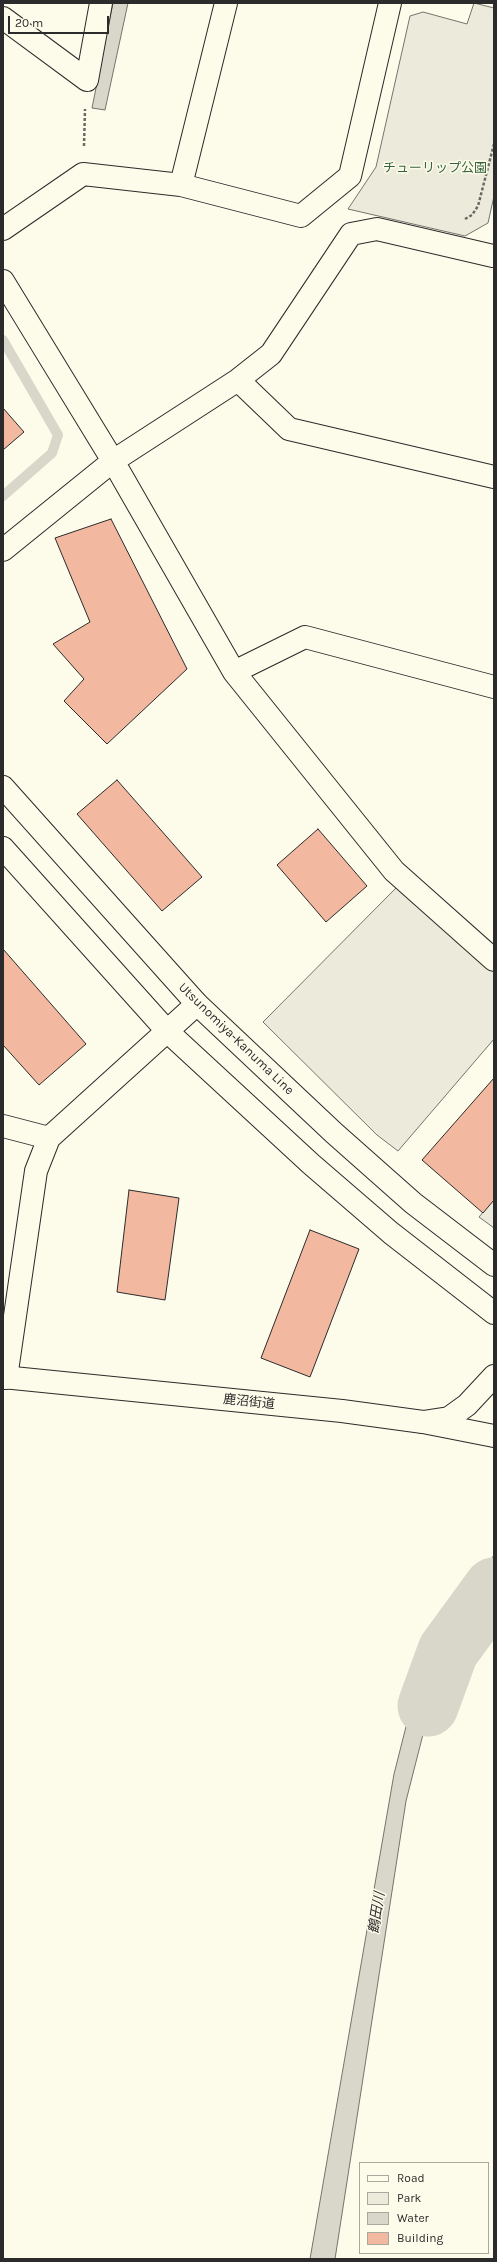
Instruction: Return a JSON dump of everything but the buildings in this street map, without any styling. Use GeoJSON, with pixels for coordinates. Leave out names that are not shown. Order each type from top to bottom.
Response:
{"type":"FeatureCollection","features":[{"type":"Feature","properties":{"kind":"street"},"geometry":{"type":"LineString","coordinates":[[3,18],[86,80],[100,3]]}},
{"type":"Feature","properties":{"kind":"street"},"geometry":{"type":"LineString","coordinates":[[181,185],[226,3]]}},
{"type":"Feature","properties":{"kind":"street"},"geometry":{"type":"LineString","coordinates":[[3,229],[83,174],[181,185],[301,216],[350,176],[390,3]]}},
{"type":"Feature","properties":{"kind":"street"},"geometry":{"type":"LineString","coordinates":[[3,550],[112,461],[238,380],[270,354],[350,234],[377,229],[494,255]]}},
{"type":"Feature","properties":{"kind":"street"},"geometry":{"type":"LineString","coordinates":[[3,281],[112,461],[234,672],[394,871],[494,960]]}},
{"type":"Feature","properties":{"kind":"street"},"geometry":{"type":"LineString","coordinates":[[238,380],[290,428],[494,477]]}},
{"type":"Feature","properties":{"kind":"street"},"geometry":{"type":"LineString","coordinates":[[234,672],[305,637],[494,687]]}},
{"type":"Feature","properties":{"kind":"street","name":"Utsunomiya-Kanuma Line"},"geometry":{"type":"LineString","coordinates":[[3,787],[197,1004],[339,1138],[413,1203],[494,1265]]}},
{"type":"Feature","properties":{"kind":"street"},"geometry":{"type":"LineString","coordinates":[[3,848],[168,1032],[312,1164],[385,1228],[494,1313]]}},
{"type":"Feature","properties":{"kind":"street"},"geometry":{"type":"LineString","coordinates":[[4,1378],[36,1171],[49,1138],[168,1032],[197,1004]]}},
{"type":"Feature","properties":{"kind":"street"},"geometry":{"type":"LineString","coordinates":[[3,1126],[49,1138]]}},
{"type":"Feature","properties":{"kind":"street"},"geometry":{"type":"LineString","coordinates":[[422,1422],[449,1418],[467,1405],[494,1376]]}},
{"type":"Feature","properties":{"kind":"street","name":"鹿沼街道"},"geometry":{"type":"LineString","coordinates":[[4,1378],[342,1411],[422,1422],[494,1436]]}},
{"type":"Feature","properties":{"kind":"path"},"geometry":{"type":"LineString","coordinates":[[83,174],[86,80]]}},
{"type":"Feature","properties":{"kind":"path"},"geometry":{"type":"LineString","coordinates":[[461,221],[472,215],[478,206],[494,144]]}},
{"type":"Feature","properties":{"kind":"green space","name":"チューリップ公園"},"geometry":{"type":"Polygon","coordinates":[[[474,3],[494,8],[494,196],[488,223],[465,236],[348,209],[376,167],[410,16],[423,12],[467,24],[474,3]]]}},
{"type":"Feature","properties":{"kind":"shaded area"},"geometry":{"type":"Polygon","coordinates":[[[400,884],[494,972],[494,1039],[398,1151],[377,1135],[263,1022],[400,884]]]}},
{"type":"Feature","properties":{"kind":"shaded area"},"geometry":{"type":"Polygon","coordinates":[[[494,1199],[494,1228],[479,1217],[494,1199]]]}},
{"type":"Feature","properties":{"kind":"water"},"geometry":{"type":"Polygon","coordinates":[[[113,3],[128,3],[105,110],[92,108],[113,3]]]}},
{"type":"Feature","properties":{"kind":"water"},"geometry":{"type":"Polygon","coordinates":[[[494,1555],[494,1580],[450,1653],[431,1703],[406,1801],[335,2259],[310,2259],[394,1774],[412,1703],[451,1619],[494,1555]]]}},
{"type":"Feature","properties":{"kind":"waterway"},"geometry":{"type":"LineString","coordinates":[[3,340],[58,435],[52,453],[3,496]]}},
{"type":"Feature","properties":{"kind":"waterway","name":"鶴田川"},"geometry":{"type":"LineString","coordinates":[[428,1706],[448,1651],[494,1588]]}}]}
